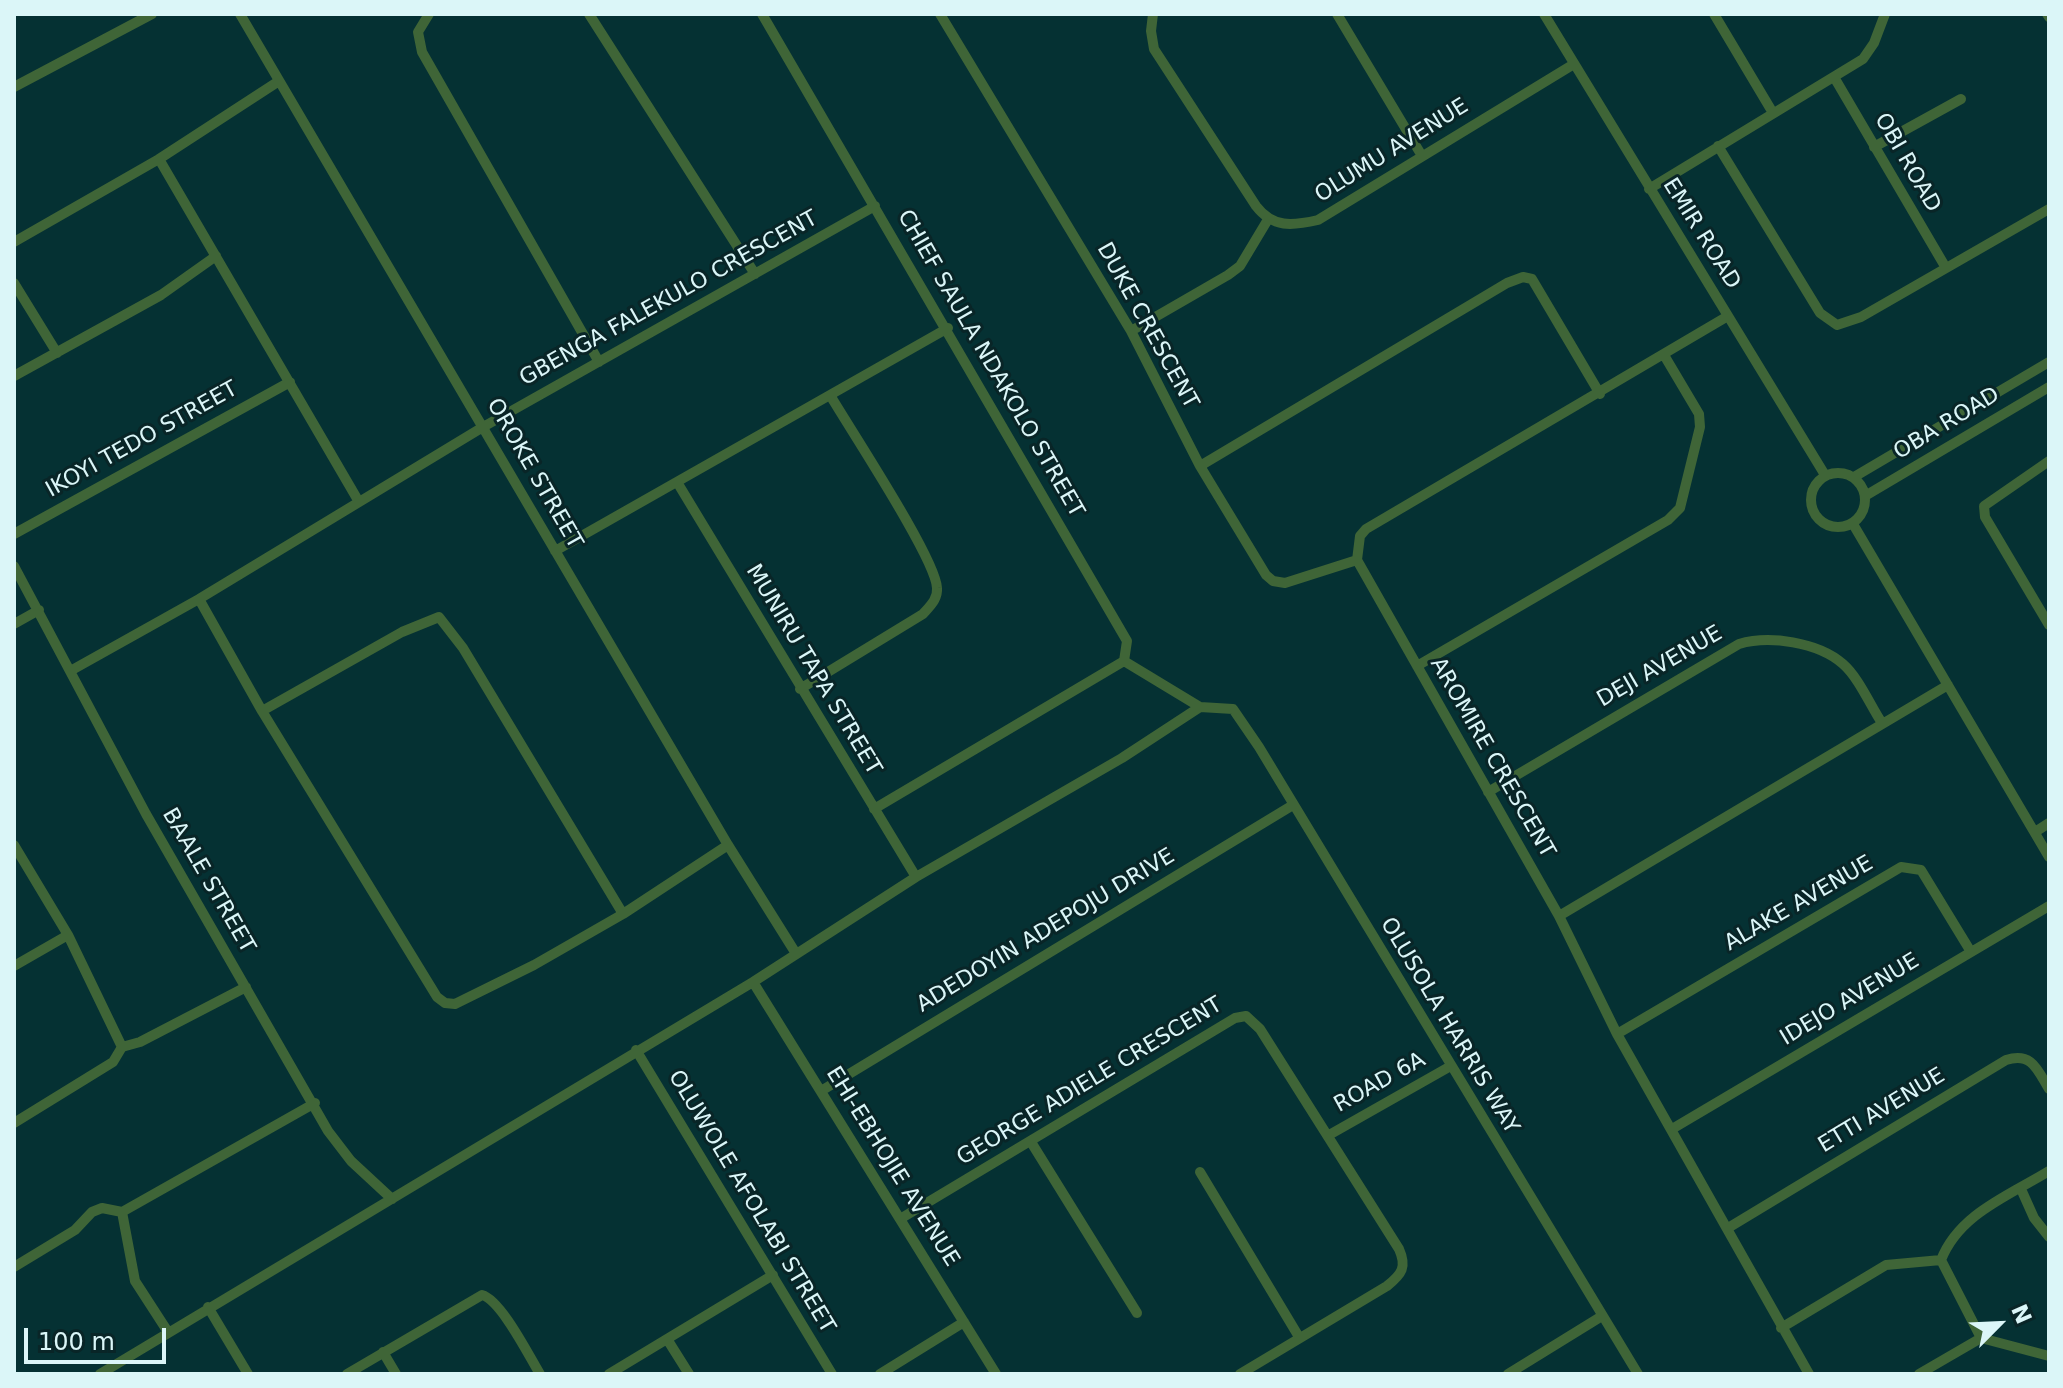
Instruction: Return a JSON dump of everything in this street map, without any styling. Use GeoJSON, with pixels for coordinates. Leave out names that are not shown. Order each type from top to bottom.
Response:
{"type":"FeatureCollection","features":[{"type":"Feature","properties":{"kind":"street"},"geometry":{"type":"LineString","coordinates":[[14,87],[152,14]]}},
{"type":"Feature","properties":{"kind":"street","name":"OROKE STREET"},"geometry":{"type":"LineString","coordinates":[[240,14],[728,845],[795,952]]}},
{"type":"Feature","properties":{"kind":"street"},"geometry":{"type":"LineString","coordinates":[[429,14],[418,32],[422,52],[518,215],[599,362]]}},
{"type":"Feature","properties":{"kind":"street"},"geometry":{"type":"LineString","coordinates":[[589,14],[755,274]]}},
{"type":"Feature","properties":{"kind":"street","name":"CHIEF SAULA NDAKOLO STREET"},"geometry":{"type":"LineString","coordinates":[[762,14],[948,328],[1127,641],[1124,661]]}},
{"type":"Feature","properties":{"kind":"street","name":"DUKE CRESCENT"},"geometry":{"type":"LineString","coordinates":[[940,14],[1131,331],[1200,466],[1266,575],[1273,581],[1301,579],[1357,560]]}},
{"type":"Feature","properties":{"kind":"street"},"geometry":{"type":"LineString","coordinates":[[1131,331],[1240,266],[1267,221],[1154,49],[1151,31],[1153,14]]}},
{"type":"Feature","properties":{"kind":"street"},"geometry":{"type":"LineString","coordinates":[[1337,14],[1422,156]]}},
{"type":"Feature","properties":{"kind":"street","name":"EMIR ROAD"},"geometry":{"type":"LineString","coordinates":[[1544,14],[1825,475]]}},
{"type":"Feature","properties":{"kind":"street"},"geometry":{"type":"LineString","coordinates":[[1714,14],[1773,113]]}},
{"type":"Feature","properties":{"kind":"street"},"geometry":{"type":"LineString","coordinates":[[1649,189],[1863,59],[1878,36],[1885,14]]}},
{"type":"Feature","properties":{"kind":"street","name":"OLUMU AVENUE"},"geometry":{"type":"LineString","coordinates":[[1267,221],[1293,226],[1318,220],[1574,64]]}},
{"type":"Feature","properties":{"kind":"street","name":"OBI ROAD"},"geometry":{"type":"LineString","coordinates":[[1834,77],[1946,268]]}},
{"type":"Feature","properties":{"kind":"street"},"geometry":{"type":"LineString","coordinates":[[14,242],[159,159],[279,81]]}},
{"type":"Feature","properties":{"kind":"street"},"geometry":{"type":"LineString","coordinates":[[1874,147],[1961,99]]}},
{"type":"Feature","properties":{"kind":"street"},"geometry":{"type":"LineString","coordinates":[[1718,146],[1820,313],[1837,325],[1861,317],[2049,209]]}},
{"type":"Feature","properties":{"kind":"street"},"geometry":{"type":"LineString","coordinates":[[159,159],[359,502]]}},
{"type":"Feature","properties":{"kind":"street","name":"GBENGA FALEKULO CRESCENT"},"geometry":{"type":"LineString","coordinates":[[72,670],[199,599],[483,427],[875,206]]}},
{"type":"Feature","properties":{"kind":"street"},"geometry":{"type":"LineString","coordinates":[[14,376],[161,295],[216,256]]}},
{"type":"Feature","properties":{"kind":"street"},"geometry":{"type":"LineString","coordinates":[[1200,466],[1507,283],[1523,277],[1532,279],[1600,394]]}},
{"type":"Feature","properties":{"kind":"street"},"geometry":{"type":"LineString","coordinates":[[14,283],[57,353]]}},
{"type":"Feature","properties":{"kind":"street"},"geometry":{"type":"LineString","coordinates":[[1357,560],[1360,536],[1366,529],[1728,316]]}},
{"type":"Feature","properties":{"kind":"street"},"geometry":{"type":"LineString","coordinates":[[555,551],[948,328]]}},
{"type":"Feature","properties":{"kind":"street"},"geometry":{"type":"LineString","coordinates":[[1417,666],[1668,520],[1680,508],[1698,443],[1699,414],[1664,355]]}},
{"type":"Feature","properties":{"kind":"street"},"geometry":{"type":"LineString","coordinates":[[1854,477],[2049,364]]}},
{"type":"Feature","properties":{"kind":"street","name":"IKOYI TEDO STREET"},"geometry":{"type":"LineString","coordinates":[[14,534],[290,382]]}},
{"type":"Feature","properties":{"kind":"street","name":"OBA ROAD"},"geometry":{"type":"LineString","coordinates":[[1865,496],[2049,387]]}},
{"type":"Feature","properties":{"kind":"street"},"geometry":{"type":"LineString","coordinates":[[800,689],[923,614],[936,598],[938,586],[920,546],[830,395]]}},
{"type":"Feature","properties":{"kind":"street"},"geometry":{"type":"LineString","coordinates":[[2049,461],[1984,506],[1985,517],[2049,625]]}},
{"type":"Feature","properties":{"kind":"street"},"geometry":{"type":"LineString","coordinates":[[1839,472],[1854,477],[1865,496],[1863,512],[1853,524],[1827,525],[1814,514],[1811,496],[1825,475],[1839,472]]}},
{"type":"Feature","properties":{"kind":"street","name":"MUNIRU TAPA STREET"},"geometry":{"type":"LineString","coordinates":[[677,482],[916,877]]}},
{"type":"Feature","properties":{"kind":"street"},"geometry":{"type":"LineString","coordinates":[[1853,524],[2049,857]]}},
{"type":"Feature","properties":{"kind":"street","name":"AROMIRE CRESCENT"},"geometry":{"type":"LineString","coordinates":[[1357,560],[1559,916],[1617,1034],[1809,1374]]}},
{"type":"Feature","properties":{"kind":"street","name":"BAALE STREET"},"geometry":{"type":"LineString","coordinates":[[14,566],[146,814],[315,1103],[328,1131],[351,1161],[392,1199]]}},
{"type":"Feature","properties":{"kind":"street"},"geometry":{"type":"LineString","coordinates":[[199,599],[262,711],[429,984],[445,1003],[455,1004],[534,965],[623,914],[728,845]]}},
{"type":"Feature","properties":{"kind":"street"},"geometry":{"type":"LineString","coordinates":[[14,624],[39,610]]}},
{"type":"Feature","properties":{"kind":"street"},"geometry":{"type":"LineString","coordinates":[[262,711],[402,632],[439,617],[463,648],[623,914]]}},
{"type":"Feature","properties":{"kind":"street","name":"DEJI AVENUE"},"geometry":{"type":"LineString","coordinates":[[1488,792],[1739,644],[1756,639],[1798,645],[1843,664],[1882,723]]}},
{"type":"Feature","properties":{"kind":"street"},"geometry":{"type":"LineString","coordinates":[[100,1374],[753,982],[795,952],[916,877],[1122,758],[1200,707],[1124,661],[874,809]]}},
{"type":"Feature","properties":{"kind":"street"},"geometry":{"type":"LineString","coordinates":[[1559,916],[1948,685]]}},
{"type":"Feature","properties":{"kind":"street","name":"OLUSOLA HARRIS WAY"},"geometry":{"type":"LineString","coordinates":[[1200,707],[1221,706],[1237,714],[1638,1374]]}},
{"type":"Feature","properties":{"kind":"street","name":"ADEDOYIN ADEPOJU DRIVE"},"geometry":{"type":"LineString","coordinates":[[821,1091],[1293,805]]}},
{"type":"Feature","properties":{"kind":"street"},"geometry":{"type":"LineString","coordinates":[[2035,832],[2049,823]]}},
{"type":"Feature","properties":{"kind":"street"},"geometry":{"type":"LineString","coordinates":[[14,845],[68,935],[122,1047]]}},
{"type":"Feature","properties":{"kind":"street","name":"ALAKE AVENUE"},"geometry":{"type":"LineString","coordinates":[[1617,1034],[1901,867],[1921,870],[1971,952]]}},
{"type":"Feature","properties":{"kind":"street","name":"IDEJO AVENUE"},"geometry":{"type":"LineString","coordinates":[[1672,1129],[2049,906]]}},
{"type":"Feature","properties":{"kind":"street"},"geometry":{"type":"LineString","coordinates":[[14,966],[68,935]]}},
{"type":"Feature","properties":{"kind":"street","name":"EHI-EBHOJIE AVENUE"},"geometry":{"type":"LineString","coordinates":[[753,982],[996,1374]]}},
{"type":"Feature","properties":{"kind":"street"},"geometry":{"type":"LineString","coordinates":[[14,1123],[113,1062],[122,1047],[140,1042],[246,987]]}},
{"type":"Feature","properties":{"kind":"street","name":"GEORGE ADIELE CRESCENT"},"geometry":{"type":"LineString","coordinates":[[900,1219],[1243,1015],[1260,1029],[1329,1135],[1399,1249],[1404,1264],[1400,1275],[1387,1286],[1240,1374]]}},
{"type":"Feature","properties":{"kind":"street","name":"OLUWOLE AFOLABI STREET"},"geometry":{"type":"LineString","coordinates":[[636,1050],[832,1374]]}},
{"type":"Feature","properties":{"kind":"street","name":"ETTI AVENUE"},"geometry":{"type":"LineString","coordinates":[[1728,1228],[2006,1060],[2018,1056],[2034,1062],[2049,1089]]}},
{"type":"Feature","properties":{"kind":"street","name":"ROAD 6A"},"geometry":{"type":"LineString","coordinates":[[1329,1135],[1449,1067]]}},
{"type":"Feature","properties":{"kind":"street"},"geometry":{"type":"LineString","coordinates":[[14,1267],[75,1230],[92,1212],[102,1208],[122,1212],[315,1103]]}},
{"type":"Feature","properties":{"kind":"street"},"geometry":{"type":"LineString","coordinates":[[1031,1142],[1137,1313]]}},
{"type":"Feature","properties":{"kind":"street"},"geometry":{"type":"LineString","coordinates":[[2049,1171],[1960,1225],[1949,1239],[1941,1260],[1981,1338],[2049,1356]]}},
{"type":"Feature","properties":{"kind":"street"},"geometry":{"type":"LineString","coordinates":[[1200,1172],[1299,1337]]}},
{"type":"Feature","properties":{"kind":"street"},"geometry":{"type":"LineString","coordinates":[[2021,1189],[2034,1218],[2049,1237]]}},
{"type":"Feature","properties":{"kind":"street"},"geometry":{"type":"LineString","coordinates":[[122,1212],[135,1281],[168,1332]]}},
{"type":"Feature","properties":{"kind":"street"},"geometry":{"type":"LineString","coordinates":[[1781,1328],[1886,1265],[1941,1260]]}},
{"type":"Feature","properties":{"kind":"street"},"geometry":{"type":"LineString","coordinates":[[609,1374],[773,1275]]}},
{"type":"Feature","properties":{"kind":"street"},"geometry":{"type":"LineString","coordinates":[[347,1374],[467,1301],[485,1296],[501,1312],[540,1374]]}},
{"type":"Feature","properties":{"kind":"street"},"geometry":{"type":"LineString","coordinates":[[208,1307],[248,1374]]}},
{"type":"Feature","properties":{"kind":"street"},"geometry":{"type":"LineString","coordinates":[[1508,1374],[1602,1316]]}},
{"type":"Feature","properties":{"kind":"street"},"geometry":{"type":"LineString","coordinates":[[880,1374],[964,1322]]}},
{"type":"Feature","properties":{"kind":"street"},"geometry":{"type":"LineString","coordinates":[[1919,1374],[1931,1371],[1981,1338]]}},
{"type":"Feature","properties":{"kind":"street"},"geometry":{"type":"LineString","coordinates":[[667,1339],[689,1374]]}},
{"type":"Feature","properties":{"kind":"street"},"geometry":{"type":"LineString","coordinates":[[383,1352],[396,1374]]}}]}
